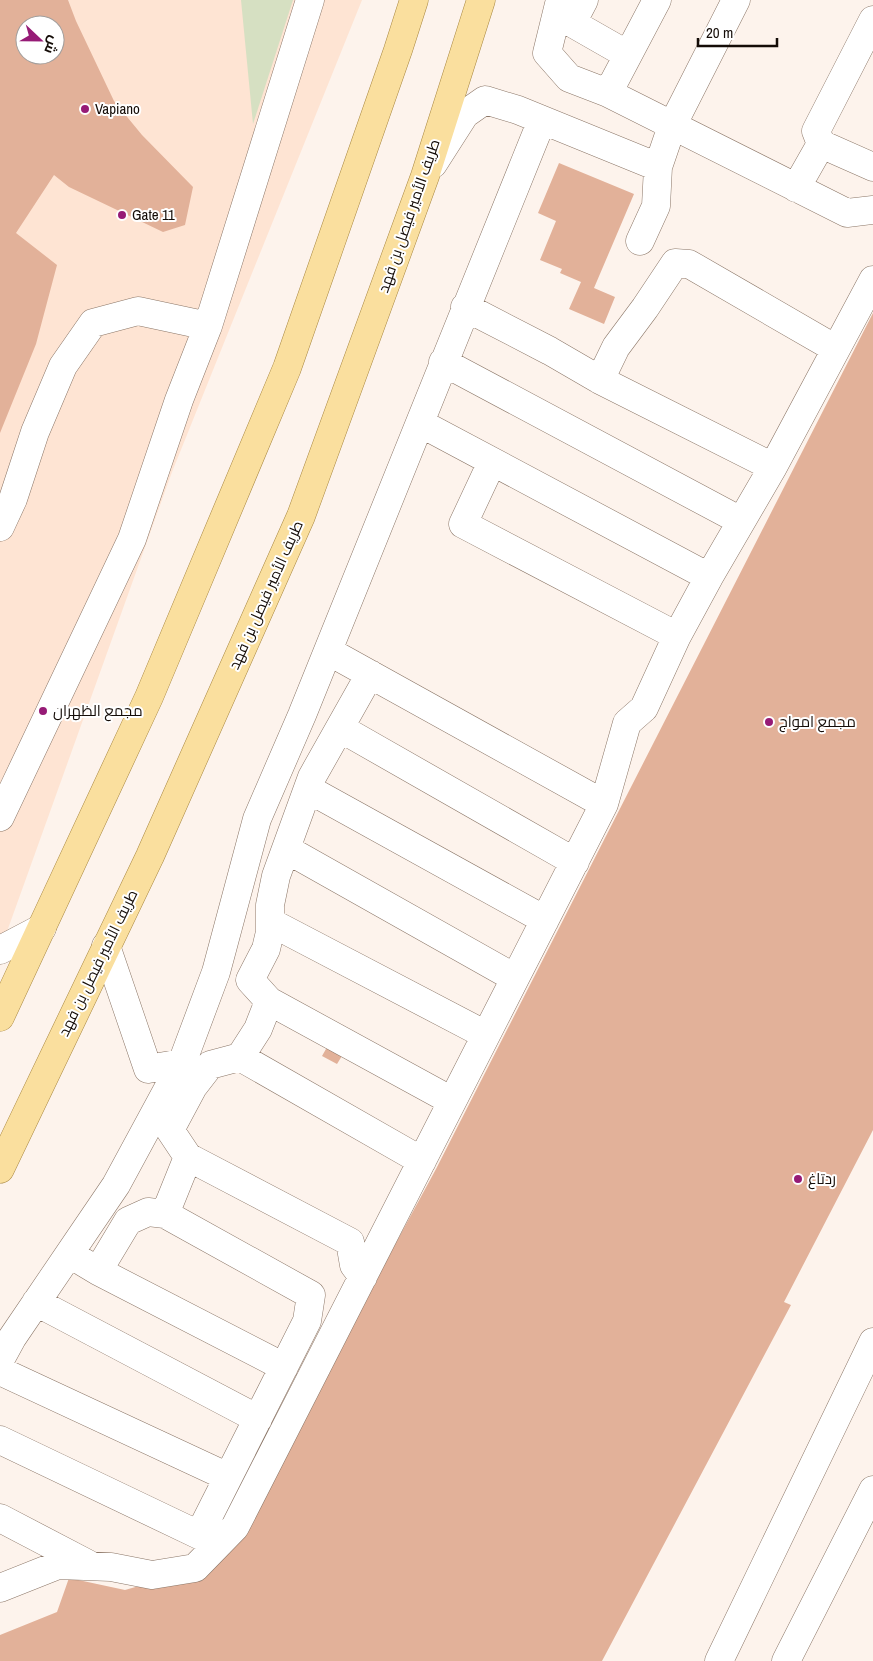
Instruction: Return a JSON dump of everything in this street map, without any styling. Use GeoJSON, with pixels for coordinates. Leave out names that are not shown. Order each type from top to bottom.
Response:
{"type":"FeatureCollection","features":[{"type":"Feature","properties":{"kind":"main road"},"geometry":{"type":"LineString","coordinates":[[0,1017],[150,697],[287,368],[414,0]]}},
{"type":"Feature","properties":{"kind":"main road","name":"طريف الأمير فيصل بن فهد"},"geometry":{"type":"LineString","coordinates":[[0,1169],[150,856],[301,516],[425,176],[481,0]]}},
{"type":"Feature","properties":{"kind":"street"},"geometry":{"type":"LineString","coordinates":[[0,817],[132,539],[180,400],[208,326],[310,0]]}},
{"type":"Feature","properties":{"kind":"street"},"geometry":{"type":"LineString","coordinates":[[560,0],[547,53],[569,78],[608,93],[847,213],[873,210]]}},
{"type":"Feature","properties":{"kind":"street"},"geometry":{"type":"LineString","coordinates":[[584,0],[572,23],[628,55]]}},
{"type":"Feature","properties":{"kind":"street"},"geometry":{"type":"LineString","coordinates":[[608,93],[657,0]]}},
{"type":"Feature","properties":{"kind":"street"},"geometry":{"type":"LineString","coordinates":[[640,240],[656,206],[658,167],[672,126],[736,0]]}},
{"type":"Feature","properties":{"kind":"street"},"geometry":{"type":"LineString","coordinates":[[873,20],[816,131],[821,144],[873,167]]}},
{"type":"Feature","properties":{"kind":"street"},"geometry":{"type":"LineString","coordinates":[[425,176],[465,114],[485,100],[518,110],[658,167]]}},
{"type":"Feature","properties":{"kind":"street"},"geometry":{"type":"LineString","coordinates":[[0,1360],[12,1338],[116,1185],[182,1064],[216,972],[257,819],[328,651],[542,120]]}},
{"type":"Feature","properties":{"kind":"street"},"geometry":{"type":"LineString","coordinates":[[796,188],[821,144]]}},
{"type":"Feature","properties":{"kind":"street"},"geometry":{"type":"LineString","coordinates":[[600,380],[616,347],[675,263],[689,264],[836,349]]}},
{"type":"Feature","properties":{"kind":"street"},"geometry":{"type":"LineString","coordinates":[[0,1588],[58,1565],[111,1567],[152,1575],[195,1568],[235,1527],[604,804],[627,723],[644,708],[676,636],[773,467],[873,280]]}},
{"type":"Feature","properties":{"kind":"street"},"geometry":{"type":"LineString","coordinates":[[466,307],[550,351],[600,380],[773,467]]}},
{"type":"Feature","properties":{"kind":"street"},"geometry":{"type":"LineString","coordinates":[[0,527],[13,499],[36,432],[63,366],[93,323],[138,311],[208,326]]}},
{"type":"Feature","properties":{"kind":"street"},"geometry":{"type":"LineString","coordinates":[[443,362],[741,522]]}},
{"type":"Feature","properties":{"kind":"street"},"geometry":{"type":"LineString","coordinates":[[420,423],[709,577]]}},
{"type":"Feature","properties":{"kind":"street"},"geometry":{"type":"LineString","coordinates":[[492,462],[463,524],[676,636]]}},
{"type":"Feature","properties":{"kind":"street"},"geometry":{"type":"LineString","coordinates":[[328,651],[604,804]]}},
{"type":"Feature","properties":{"kind":"street"},"geometry":{"type":"LineString","coordinates":[[370,674],[312,778],[276,876],[270,905],[270,932],[266,949],[250,980],[269,1001],[452,1102]]}},
{"type":"Feature","properties":{"kind":"street"},"geometry":{"type":"LineString","coordinates":[[340,728],[575,862]]}},
{"type":"Feature","properties":{"kind":"street"},"geometry":{"type":"LineString","coordinates":[[308,789],[545,920]]}},
{"type":"Feature","properties":{"kind":"street"},"geometry":{"type":"LineString","coordinates":[[286,850],[515,978]]}},
{"type":"Feature","properties":{"kind":"street"},"geometry":{"type":"LineString","coordinates":[[270,922],[486,1036]]}},
{"type":"Feature","properties":{"kind":"street"},"geometry":{"type":"LineString","coordinates":[[0,950],[42,928]]}},
{"type":"Feature","properties":{"kind":"street"},"geometry":{"type":"LineString","coordinates":[[106,946],[148,1070],[182,1064]]}},
{"type":"Feature","properties":{"kind":"street"},"geometry":{"type":"LineString","coordinates":[[269,1001],[258,1029],[240,1057],[210,1065],[193,1087],[170,1130],[188,1157],[350,1242],[354,1265],[362,1277]]}},
{"type":"Feature","properties":{"kind":"street"},"geometry":{"type":"LineString","coordinates":[[240,1057],[422,1161]]}},
{"type":"Feature","properties":{"kind":"street"},"geometry":{"type":"LineString","coordinates":[[165,1214],[188,1157]]}},
{"type":"Feature","properties":{"kind":"street"},"geometry":{"type":"LineString","coordinates":[[0,1440],[198,1535],[307,1321],[311,1295],[165,1214],[148,1212],[128,1221],[98,1271]]}},
{"type":"Feature","properties":{"kind":"street"},"geometry":{"type":"LineString","coordinates":[[69,1253],[98,1271],[284,1367]]}},
{"type":"Feature","properties":{"kind":"street"},"geometry":{"type":"LineString","coordinates":[[36,1302],[258,1419]]}},
{"type":"Feature","properties":{"kind":"street"},"geometry":{"type":"LineString","coordinates":[[720,1661],[873,1342]]}},
{"type":"Feature","properties":{"kind":"street"},"geometry":{"type":"LineString","coordinates":[[0,1371],[228,1477]]}},
{"type":"Feature","properties":{"kind":"street"},"geometry":{"type":"LineString","coordinates":[[786,1661],[873,1490]]}},
{"type":"Feature","properties":{"kind":"street"},"geometry":{"type":"LineString","coordinates":[[0,1518],[92,1566]]}},
{"type":"Feature","properties":{"kind":"shaded area","name":"مجمع الظهران"},"geometry":{"type":"Polygon","coordinates":[[[0,0],[362,0],[172,472],[0,951],[0,0]]]}},
{"type":"Feature","properties":{"kind":"green space"},"geometry":{"type":"Polygon","coordinates":[[[241,0],[293,0],[253,124],[241,0]]]}},
{"type":"Feature","properties":{"kind":"building"},"geometry":{"type":"Polygon","coordinates":[[[0,0],[68,0],[114,101],[142,135],[193,187],[185,225],[163,232],[69,187],[54,175],[16,233],[57,265],[36,344],[0,433],[0,0]]]}},
{"type":"Feature","properties":{"kind":"building"},"geometry":{"type":"Polygon","coordinates":[[[559,163],[634,194],[594,288],[615,297],[604,324],[569,309],[581,282],[560,273],[562,269],[540,260],[556,221],[538,213],[559,163]]]}},
{"type":"Feature","properties":{"kind":"building","name":"مجمع امواج"},"geometry":{"type":"Polygon","coordinates":[[[873,313],[873,1130],[784,1302],[791,1305],[602,1661],[0,1661],[0,1635],[57,1612],[69,1578],[125,1590],[188,1572],[234,1541],[436,1169],[873,313]]]}},
{"type":"Feature","properties":{"kind":"building"},"geometry":{"type":"Polygon","coordinates":[[[330,1042],[345,1051],[337,1064],[322,1056],[330,1042]]]}},
{"type":"Feature","properties":{"kind":"place","name":"Vapiano"},"geometry":{"type":"Point","coordinates":[85,109]}},
{"type":"Feature","properties":{"kind":"place","name":"Gate 11"},"geometry":{"type":"Point","coordinates":[122,215]}},
{"type":"Feature","properties":{"kind":"place","name":"مجمع الظهران"},"geometry":{"type":"Point","coordinates":[43,711]}},
{"type":"Feature","properties":{"kind":"place","name":"مجمع امواج"},"geometry":{"type":"Point","coordinates":[769,722]}},
{"type":"Feature","properties":{"kind":"place","name":"ردتاغ"},"geometry":{"type":"Point","coordinates":[798,1179]}}]}
